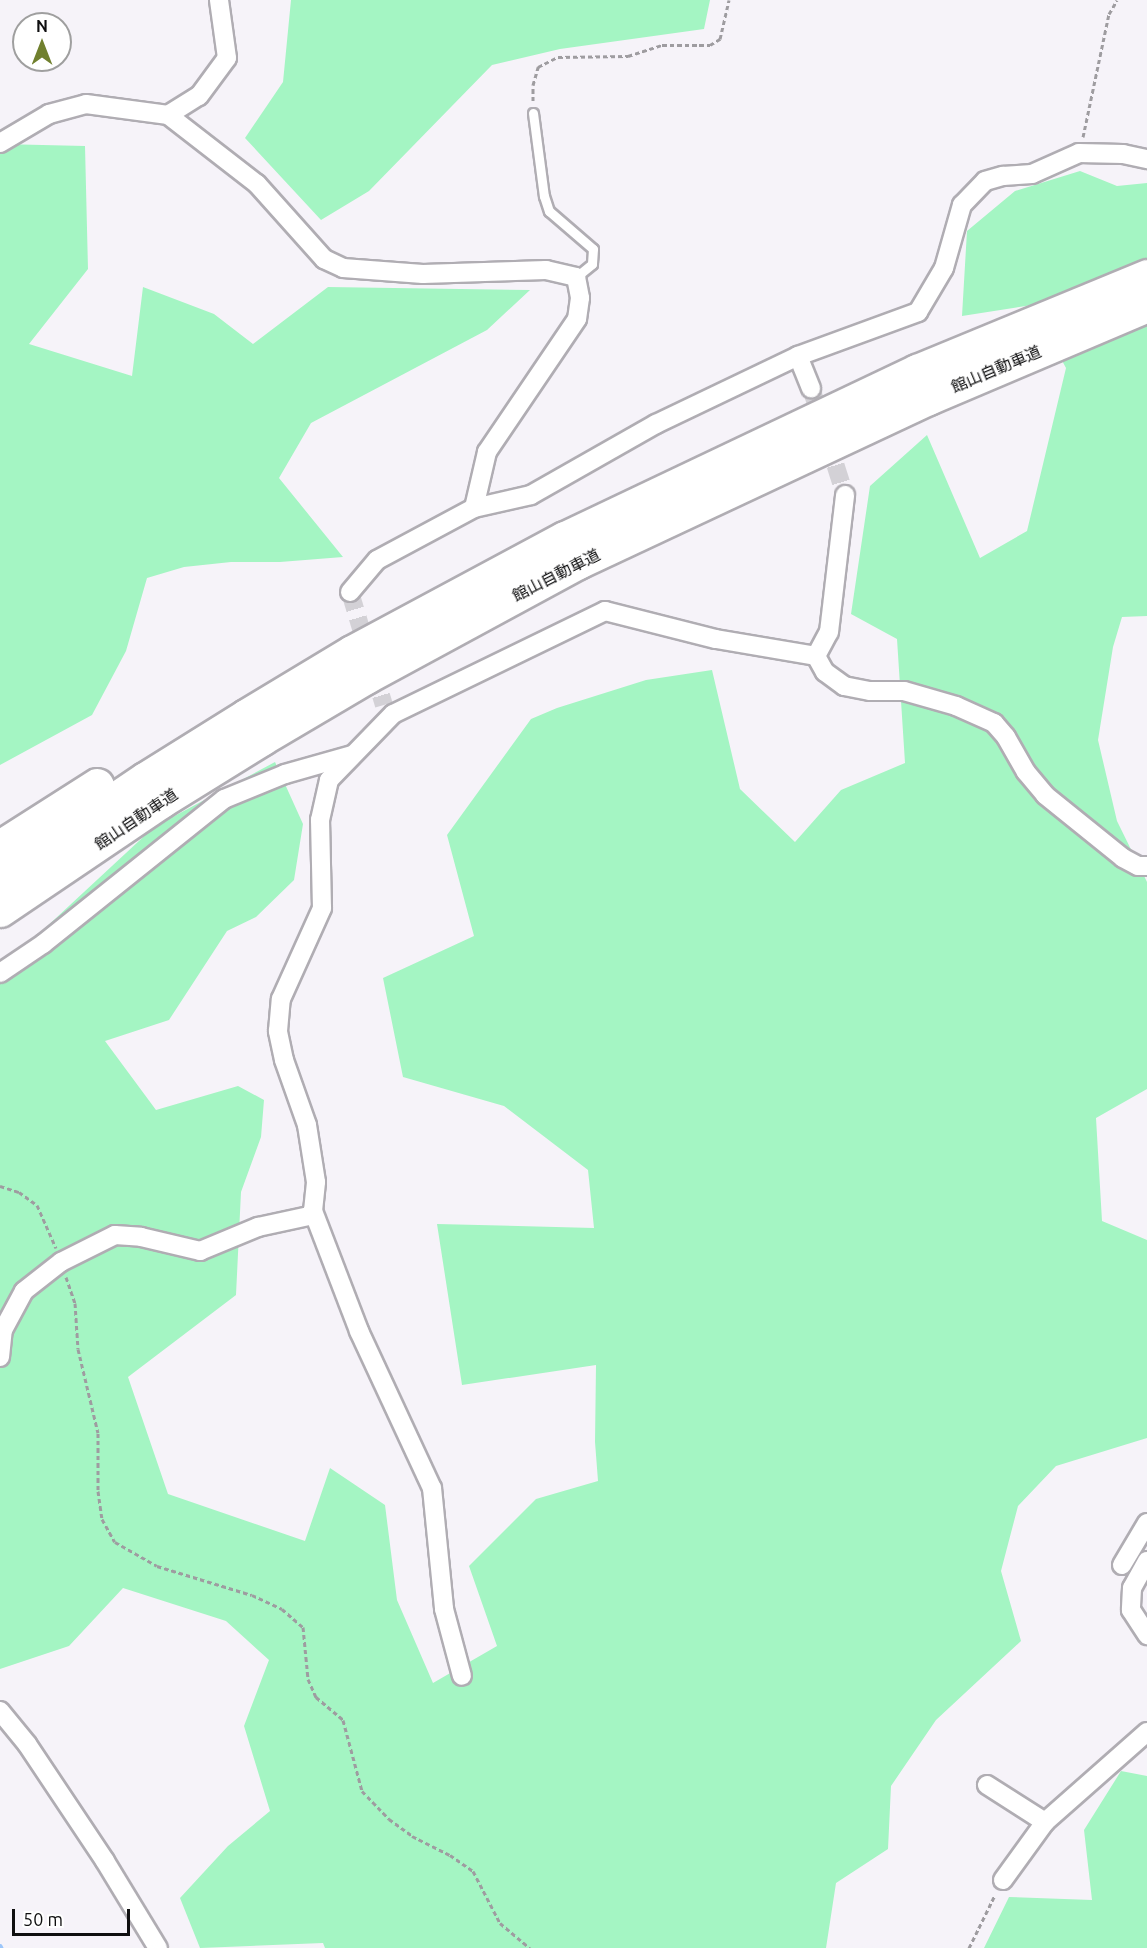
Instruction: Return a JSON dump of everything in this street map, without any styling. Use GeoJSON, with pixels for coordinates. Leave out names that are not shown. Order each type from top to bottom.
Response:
{"type":"FeatureCollection","features":[{"type":"Feature","properties":{"kind":"highway","name":"館山自動車道"},"geometry":{"type":"LineString","coordinates":[[0,877],[145,779],[323,670],[565,538],[917,371],[1147,276]]}},
{"type":"Feature","properties":{"kind":"highway","name":"館山自動車道"},"geometry":{"type":"LineString","coordinates":[[0,910],[161,801],[261,739],[366,677],[559,572],[677,514],[928,398],[1147,304]]}},
{"type":"Feature","properties":{"kind":"highway"},"geometry":{"type":"LineString","coordinates":[[2,845],[160,744],[454,578],[565,538]]}},
{"type":"Feature","properties":{"kind":"street"},"geometry":{"type":"LineString","coordinates":[[168,115],[199,96],[227,58],[219,0]]}},
{"type":"Feature","properties":{"kind":"street"},"geometry":{"type":"LineString","coordinates":[[0,143],[49,114],[86,104],[168,115],[257,184],[317,252],[343,268],[423,274],[546,270],[576,277],[580,298],[577,319],[487,452],[474,508]]}},
{"type":"Feature","properties":{"kind":"street"},"geometry":{"type":"LineString","coordinates":[[350,592],[377,560],[474,508],[531,495],[656,424],[798,356],[918,312],[944,268],[962,205],[985,181],[1003,176],[1032,174],[1079,153],[1123,154],[1147,159]]}},
{"type":"Feature","properties":{"kind":"street"},"geometry":{"type":"LineString","coordinates":[[798,356],[811,388]]}},
{"type":"Feature","properties":{"kind":"street"},"geometry":{"type":"LineString","coordinates":[[816,656],[829,632],[845,495]]}},
{"type":"Feature","properties":{"kind":"street"},"geometry":{"type":"LineString","coordinates":[[462,1676],[444,1609],[432,1488],[359,1331],[313,1211],[316,1182],[307,1125],[284,1060],[278,1031],[281,999],[322,908],[320,820],[329,780],[354,755],[389,710],[605,611],[716,639],[816,656]]}},
{"type":"Feature","properties":{"kind":"street"},"geometry":{"type":"LineString","coordinates":[[816,656],[825,672],[844,686],[870,691],[904,692],[956,706],[994,723],[1006,737],[1026,772],[1046,795],[1123,858],[1138,866],[1147,866]]}},
{"type":"Feature","properties":{"kind":"street"},"geometry":{"type":"LineString","coordinates":[[0,973],[43,944],[224,799],[285,774],[354,755]]}},
{"type":"Feature","properties":{"kind":"street"},"geometry":{"type":"LineString","coordinates":[[0,1357],[3,1330],[24,1291],[61,1262],[115,1235],[141,1237],[200,1251],[258,1227],[309,1216],[313,1211]]}},
{"type":"Feature","properties":{"kind":"street"},"geometry":{"type":"LineString","coordinates":[[1122,1564],[1147,1523]]}},
{"type":"Feature","properties":{"kind":"street"},"geometry":{"type":"LineString","coordinates":[[1147,1561],[1132,1588],[1131,1610],[1147,1635]]}},
{"type":"Feature","properties":{"kind":"street"},"geometry":{"type":"LineString","coordinates":[[0,1711],[27,1744],[105,1861],[158,1948]]}},
{"type":"Feature","properties":{"kind":"street"},"geometry":{"type":"LineString","coordinates":[[1003,1880],[1045,1822],[1147,1732]]}},
{"type":"Feature","properties":{"kind":"street"},"geometry":{"type":"LineString","coordinates":[[987,1785],[1045,1822]]}},
{"type":"Feature","properties":{"kind":"lane"},"geometry":{"type":"LineString","coordinates":[[533,113],[544,196],[549,211],[593,249],[592,264],[576,277]]}},
{"type":"Feature","properties":{"kind":"path"},"geometry":{"type":"LineString","coordinates":[[533,113],[533,86],[538,67],[558,57],[628,56],[662,45],[710,45],[720,39],[729,0]]}},
{"type":"Feature","properties":{"kind":"path"},"geometry":{"type":"LineString","coordinates":[[1079,153],[1109,14],[1117,0]]}},
{"type":"Feature","properties":{"kind":"path"},"geometry":{"type":"LineString","coordinates":[[0,1186],[19,1192],[37,1205],[75,1303],[78,1348],[98,1433],[98,1491],[102,1519],[115,1542],[157,1566],[252,1595],[282,1609],[303,1627],[308,1679],[316,1697],[343,1720],[362,1791],[389,1819],[412,1836],[450,1855],[473,1871],[500,1923],[530,1948]]}},
{"type":"Feature","properties":{"kind":"path"},"geometry":{"type":"LineString","coordinates":[[969,1948],[1003,1880]]}},
{"type":"Feature","properties":{"kind":"green space"},"geometry":{"type":"Polygon","coordinates":[[[291,0],[710,0],[704,29],[560,49],[492,65],[369,191],[321,220],[245,138],[283,82],[291,0]]]}},
{"type":"Feature","properties":{"kind":"green space"},"geometry":{"type":"Polygon","coordinates":[[[0,144],[85,146],[88,269],[29,344],[132,376],[143,287],[214,314],[253,344],[328,287],[530,290],[487,330],[311,423],[279,478],[343,557],[280,562],[231,562],[184,567],[147,578],[126,651],[92,715],[0,765],[0,144]]]}},
{"type":"Feature","properties":{"kind":"green space"},"geometry":{"type":"Polygon","coordinates":[[[1080,171],[1117,186],[1147,183],[1147,616],[1122,617],[1113,647],[1098,740],[1117,821],[1147,882],[1147,1089],[1096,1118],[1102,1221],[1147,1240],[1147,1438],[1056,1466],[1018,1506],[1001,1571],[1021,1641],[936,1720],[891,1786],[888,1849],[836,1883],[826,1948],[325,1948],[323,1943],[200,1948],[180,1898],[228,1846],[270,1811],[244,1726],[269,1660],[226,1621],[123,1588],[69,1646],[0,1669],[0,970],[154,827],[275,762],[303,824],[294,880],[256,917],[227,931],[169,1020],[105,1041],[156,1110],[238,1086],[264,1100],[261,1137],[241,1192],[236,1295],[128,1377],[168,1494],[305,1541],[330,1468],[385,1505],[397,1600],[433,1683],[497,1646],[469,1566],[536,1499],[598,1481],[595,1442],[596,1365],[462,1385],[437,1224],[594,1228],[588,1170],[504,1106],[403,1077],[383,978],[474,936],[447,835],[531,719],[557,708],[646,680],[712,670],[740,789],[795,842],[841,790],[905,763],[897,639],[851,614],[870,486],[927,435],[980,558],[1027,531],[1066,368],[1032,305],[962,316],[967,231],[1015,191],[1080,171]]]}},
{"type":"Feature","properties":{"kind":"green space"},"geometry":{"type":"Polygon","coordinates":[[[1121,1771],[1147,1776],[1147,1948],[984,1948],[1009,1897],[1092,1900],[1084,1830],[1121,1771]]]}},
{"type":"Feature","properties":{"kind":"tunnel"},"geometry":{"type":"LineString","coordinates":[[811,388],[845,495]]}},
{"type":"Feature","properties":{"kind":"tunnel"},"geometry":{"type":"LineString","coordinates":[[350,592],[384,705]]}}]}
